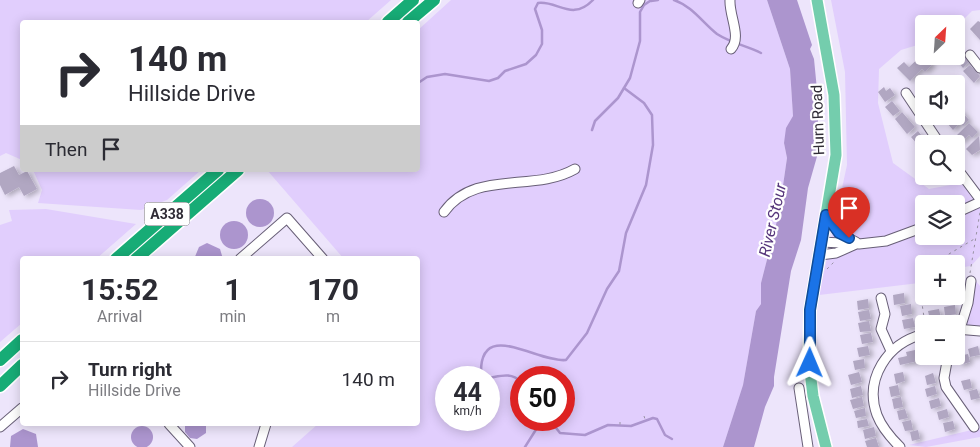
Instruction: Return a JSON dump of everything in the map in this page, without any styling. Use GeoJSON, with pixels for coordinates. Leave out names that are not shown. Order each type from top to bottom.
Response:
{"type":"FeatureCollection","features":[{"type":"Feature","properties":{"kind":"highway"},"geometry":{"type":"LineString","coordinates":[[390,20],[413,0]]}},
{"type":"Feature","properties":{"kind":"highway"},"geometry":{"type":"LineString","coordinates":[[410,20],[434,0]]}},
{"type":"Feature","properties":{"kind":"highway","name":"A338"},"geometry":{"type":"LineString","coordinates":[[119,256],[216,172]]}},
{"type":"Feature","properties":{"kind":"highway","name":"A338"},"geometry":{"type":"LineString","coordinates":[[139,256],[236,172]]}},
{"type":"Feature","properties":{"kind":"highway"},"geometry":{"type":"LineString","coordinates":[[0,360],[20,342]]}},
{"type":"Feature","properties":{"kind":"highway"},"geometry":{"type":"LineString","coordinates":[[0,377],[20,360]]}},
{"type":"Feature","properties":{"kind":"highway"},"geometry":{"type":"LineString","coordinates":[[0,386],[20,367]]}},
{"type":"Feature","properties":{"kind":"main road","name":"Hurn Road"},"geometry":{"type":"LineString","coordinates":[[817,0],[834,95],[836,155],[810,310],[810,363],[813,396],[826,447]]}},
{"type":"Feature","properties":{"kind":"street"},"geometry":{"type":"LineString","coordinates":[[730,0],[734,45]]}},
{"type":"Feature","properties":{"kind":"street"},"geometry":{"type":"LineString","coordinates":[[970,55],[980,68]]}},
{"type":"Feature","properties":{"kind":"street"},"geometry":{"type":"LineString","coordinates":[[906,93],[934,135]]}},
{"type":"Feature","properties":{"kind":"street"},"geometry":{"type":"LineString","coordinates":[[444,212],[457,198],[474,188],[553,178],[575,169]]}},
{"type":"Feature","properties":{"kind":"street"},"geometry":{"type":"LineString","coordinates":[[965,179],[980,200],[965,209]]}},
{"type":"Feature","properties":{"kind":"street"},"geometry":{"type":"LineString","coordinates":[[826,215],[839,233],[859,244]]}},
{"type":"Feature","properties":{"kind":"street"},"geometry":{"type":"LineString","coordinates":[[243,256],[287,218],[320,256]]}},
{"type":"Feature","properties":{"kind":"street"},"geometry":{"type":"LineString","coordinates":[[822,242],[859,244],[886,241],[915,231]]}},
{"type":"Feature","properties":{"kind":"street"},"geometry":{"type":"LineString","coordinates":[[820,255],[859,244]]}},
{"type":"Feature","properties":{"kind":"street"},"geometry":{"type":"LineString","coordinates":[[964,315],[968,304],[971,281]]}},
{"type":"Feature","properties":{"kind":"street"},"geometry":{"type":"LineString","coordinates":[[881,298],[884,314],[881,329],[891,351]]}},
{"type":"Feature","properties":{"kind":"street"},"geometry":{"type":"LineString","coordinates":[[965,330],[980,331]]}},
{"type":"Feature","properties":{"kind":"street"},"geometry":{"type":"LineString","coordinates":[[900,447],[884,428],[874,404],[875,382],[882,362],[891,351],[907,340],[915,337]]}},
{"type":"Feature","properties":{"kind":"street"},"geometry":{"type":"LineString","coordinates":[[946,365],[944,378],[946,387],[974,427]]}},
{"type":"Feature","properties":{"kind":"street"},"geometry":{"type":"LineString","coordinates":[[799,388],[808,447]]}},
{"type":"Feature","properties":{"kind":"street"},"geometry":{"type":"LineString","coordinates":[[0,427],[20,410]]}},
{"type":"Feature","properties":{"kind":"street"},"geometry":{"type":"LineString","coordinates":[[171,426],[190,447]]}},
{"type":"Feature","properties":{"kind":"street"},"geometry":{"type":"LineString","coordinates":[[259,447],[265,426]]}},
{"type":"Feature","properties":{"kind":"path"},"geometry":{"type":"LineString","coordinates":[[971,281],[970,274],[980,212]]}},
{"type":"Feature","properties":{"kind":"path"},"geometry":{"type":"LineString","coordinates":[[947,255],[976,238]]}},
{"type":"Feature","properties":{"kind":"path"},"geometry":{"type":"LineString","coordinates":[[822,274],[836,260],[836,252]]}},
{"type":"Feature","properties":{"kind":"path"},"geometry":{"type":"LineString","coordinates":[[819,359],[821,379]]}},
{"type":"Feature","properties":{"kind":"path"},"geometry":{"type":"LineString","coordinates":[[644,416],[646,422]]}},
{"type":"Feature","properties":{"kind":"path"},"geometry":{"type":"LineString","coordinates":[[620,422],[620,428]]}},
{"type":"Feature","properties":{"kind":"shaded area"},"geometry":{"type":"Polygon","coordinates":[[[0,0],[391,0],[368,20],[20,20],[20,159],[6,153],[0,156],[0,0]]]}},
{"type":"Feature","properties":{"kind":"shaded area"},"geometry":{"type":"Polygon","coordinates":[[[451,0],[767,0],[790,69],[793,116],[784,143],[787,158],[779,213],[761,283],[761,304],[756,311],[743,385],[723,447],[292,447],[316,426],[420,426],[420,256],[341,256],[269,172],[420,172],[420,28],[451,0]]]}},
{"type":"Feature","properties":{"kind":"shaded area"},"geometry":{"type":"Polygon","coordinates":[[[767,0],[797,0],[812,45],[810,49],[814,59],[818,100],[818,153],[808,188],[801,240],[791,271],[774,386],[765,407],[754,447],[723,447],[743,385],[756,311],[761,304],[761,283],[779,213],[787,158],[784,143],[786,128],[793,116],[790,69],[767,0]]]}},
{"type":"Feature","properties":{"kind":"shaded area"},"geometry":{"type":"Polygon","coordinates":[[[831,0],[980,0],[980,10],[972,11],[965,18],[965,15],[915,15],[915,46],[901,50],[879,69],[878,103],[893,163],[915,179],[915,185],[923,185],[929,189],[963,185],[980,205],[980,256],[971,266],[965,267],[965,255],[915,255],[915,283],[819,295],[847,165],[845,72],[831,0]]]}},
{"type":"Feature","properties":{"kind":"shaded area"},"geometry":{"type":"Polygon","coordinates":[[[34,172],[199,172],[167,200],[141,210],[38,203],[42,190],[34,172]]]}},
{"type":"Feature","properties":{"kind":"shaded area"},"geometry":{"type":"Polygon","coordinates":[[[260,199],[270,203],[274,213],[270,223],[260,227],[250,223],[246,213],[250,203],[260,199]]]}},
{"type":"Feature","properties":{"kind":"shaded area"},"geometry":{"type":"Polygon","coordinates":[[[46,209],[136,224],[99,256],[20,256],[20,325],[0,342],[0,225],[12,221],[9,210],[46,209]]]}},
{"type":"Feature","properties":{"kind":"shaded area"},"geometry":{"type":"Polygon","coordinates":[[[234,221],[244,225],[248,235],[244,245],[234,249],[224,245],[220,235],[224,225],[234,221]]]}},
{"type":"Feature","properties":{"kind":"shaded area"},"geometry":{"type":"Polygon","coordinates":[[[207,243],[220,249],[222,256],[195,256],[199,247],[207,243]]]}},
{"type":"Feature","properties":{"kind":"shaded area"},"geometry":{"type":"Polygon","coordinates":[[[974,279],[980,286],[980,329],[965,326],[974,279]]]}},
{"type":"Feature","properties":{"kind":"shaded area"},"geometry":{"type":"Polygon","coordinates":[[[142,426],[150,429],[153,437],[150,445],[142,448],[134,445],[131,437],[134,429],[142,426]]]}},
{"type":"Feature","properties":{"kind":"shaded area"},"geometry":{"type":"Polygon","coordinates":[[[185,426],[206,426],[206,433],[197,439],[190,438],[185,432],[185,426]]]}},
{"type":"Feature","properties":{"kind":"shaded area"},"geometry":{"type":"Polygon","coordinates":[[[980,428],[980,437],[926,447],[909,445],[980,428]]]}},
{"type":"Feature","properties":{"kind":"shaded area"},"geometry":{"type":"Polygon","coordinates":[[[23,429],[36,434],[38,447],[10,447],[11,436],[23,429]]]}},
{"type":"Feature","properties":{"kind":"building"},"geometry":{"type":"Polygon","coordinates":[[[978,21],[980,22],[980,40],[970,29],[978,21]]]}},
{"type":"Feature","properties":{"kind":"building"},"geometry":{"type":"Polygon","coordinates":[[[965,56],[970,61],[963,68],[960,65],[965,65],[965,56]]]}},
{"type":"Feature","properties":{"kind":"building"},"geometry":{"type":"Polygon","coordinates":[[[915,61],[915,65],[932,65],[925,72],[922,69],[910,81],[897,68],[904,62],[909,67],[915,61]]]}},
{"type":"Feature","properties":{"kind":"building"},"geometry":{"type":"Polygon","coordinates":[[[970,65],[980,76],[974,83],[963,71],[970,65]]]}},
{"type":"Feature","properties":{"kind":"building"},"geometry":{"type":"Polygon","coordinates":[[[884,87],[886,91],[890,88],[895,95],[885,102],[878,92],[884,87]]]}},
{"type":"Feature","properties":{"kind":"building"},"geometry":{"type":"Polygon","coordinates":[[[892,101],[900,111],[893,116],[885,107],[892,101]]]}},
{"type":"Feature","properties":{"kind":"building"},"geometry":{"type":"Polygon","coordinates":[[[902,112],[915,127],[907,134],[895,119],[902,112]]]}},
{"type":"Feature","properties":{"kind":"building"},"geometry":{"type":"Polygon","coordinates":[[[965,116],[969,120],[965,124],[965,116]]]}},
{"type":"Feature","properties":{"kind":"building"},"geometry":{"type":"Polygon","coordinates":[[[969,123],[978,132],[972,138],[969,135],[965,139],[965,135],[957,135],[969,123]]]}},
{"type":"Feature","properties":{"kind":"building"},"geometry":{"type":"Polygon","coordinates":[[[949,125],[958,125],[953,130],[949,125]]]}},
{"type":"Feature","properties":{"kind":"building"},"geometry":{"type":"Polygon","coordinates":[[[918,131],[921,135],[915,135],[915,142],[911,137],[918,131]]]}},
{"type":"Feature","properties":{"kind":"building"},"geometry":{"type":"Polygon","coordinates":[[[979,136],[980,150],[972,155],[966,149],[979,136]]]}},
{"type":"Feature","properties":{"kind":"building"},"geometry":{"type":"Polygon","coordinates":[[[14,166],[19,175],[28,172],[37,189],[24,196],[19,187],[5,195],[0,185],[0,173],[14,166]]]}},
{"type":"Feature","properties":{"kind":"building"},"geometry":{"type":"Polygon","coordinates":[[[904,293],[905,303],[894,305],[893,295],[904,293]]]}},
{"type":"Feature","properties":{"kind":"building"},"geometry":{"type":"Polygon","coordinates":[[[868,299],[869,308],[858,310],[857,301],[868,299]]]}},
{"type":"Feature","properties":{"kind":"building"},"geometry":{"type":"Polygon","coordinates":[[[911,304],[912,314],[902,316],[900,306],[911,304]]]}},
{"type":"Feature","properties":{"kind":"building"},"geometry":{"type":"Polygon","coordinates":[[[955,305],[956,314],[945,315],[944,307],[955,305]]]}},
{"type":"Feature","properties":{"kind":"building"},"geometry":{"type":"Polygon","coordinates":[[[939,309],[940,315],[929,315],[928,311],[939,309]]]}},
{"type":"Feature","properties":{"kind":"building"},"geometry":{"type":"Polygon","coordinates":[[[869,310],[871,319],[860,321],[858,312],[869,310]]]}},
{"type":"Feature","properties":{"kind":"building"},"geometry":{"type":"Polygon","coordinates":[[[913,318],[915,327],[904,329],[902,320],[913,318]]]}},
{"type":"Feature","properties":{"kind":"building"},"geometry":{"type":"Polygon","coordinates":[[[869,321],[871,331],[860,332],[858,323],[869,321]]]}},
{"type":"Feature","properties":{"kind":"building"},"geometry":{"type":"Polygon","coordinates":[[[871,333],[873,342],[862,344],[860,335],[871,333]]]}},
{"type":"Feature","properties":{"kind":"building"},"geometry":{"type":"Polygon","coordinates":[[[868,346],[870,355],[859,357],[857,348],[868,346]]]}},
{"type":"Feature","properties":{"kind":"building"},"geometry":{"type":"Polygon","coordinates":[[[978,346],[980,355],[970,357],[968,349],[978,346]]]}},
{"type":"Feature","properties":{"kind":"building"},"geometry":{"type":"Polygon","coordinates":[[[915,350],[915,362],[900,365],[898,358],[907,356],[906,352],[915,350]]]}},
{"type":"Feature","properties":{"kind":"building"},"geometry":{"type":"Polygon","coordinates":[[[968,354],[970,362],[965,364],[965,355],[968,354]]]}},
{"type":"Feature","properties":{"kind":"building"},"geometry":{"type":"Polygon","coordinates":[[[864,359],[865,368],[855,370],[853,361],[864,359]]]}},
{"type":"Feature","properties":{"kind":"building"},"geometry":{"type":"Polygon","coordinates":[[[859,372],[862,382],[851,385],[848,375],[859,372]]]}},
{"type":"Feature","properties":{"kind":"building"},"geometry":{"type":"Polygon","coordinates":[[[903,372],[905,381],[896,384],[894,374],[903,372]]]}},
{"type":"Feature","properties":{"kind":"building"},"geometry":{"type":"Polygon","coordinates":[[[933,373],[936,383],[927,385],[925,376],[933,373]]]}},
{"type":"Feature","properties":{"kind":"building"},"geometry":{"type":"Polygon","coordinates":[[[970,379],[972,388],[964,390],[961,381],[970,379]]]}},
{"type":"Feature","properties":{"kind":"building"},"geometry":{"type":"Polygon","coordinates":[[[898,385],[900,395],[891,397],[889,387],[898,385]]]}},
{"type":"Feature","properties":{"kind":"building"},"geometry":{"type":"Polygon","coordinates":[[[861,386],[863,395],[852,398],[850,389],[861,386]]]}},
{"type":"Feature","properties":{"kind":"building"},"geometry":{"type":"Polygon","coordinates":[[[935,386],[937,394],[927,397],[925,389],[935,386]]]}},
{"type":"Feature","properties":{"kind":"building"},"geometry":{"type":"Polygon","coordinates":[[[977,389],[980,398],[971,400],[969,391],[977,389]]]}},
{"type":"Feature","properties":{"kind":"building"},"geometry":{"type":"Polygon","coordinates":[[[862,397],[864,406],[853,409],[850,400],[862,397]]]}},
{"type":"Feature","properties":{"kind":"building"},"geometry":{"type":"Polygon","coordinates":[[[901,397],[903,407],[894,409],[892,399],[901,397]]]}},
{"type":"Feature","properties":{"kind":"building"},"geometry":{"type":"Polygon","coordinates":[[[939,398],[941,406],[931,409],[929,401],[939,398]]]}},
{"type":"Feature","properties":{"kind":"building"},"geometry":{"type":"Polygon","coordinates":[[[865,408],[866,416],[856,418],[854,411],[865,408]]]}},
{"type":"Feature","properties":{"kind":"building"},"geometry":{"type":"Polygon","coordinates":[[[905,409],[908,418],[899,420],[897,411],[905,409]]]}},
{"type":"Feature","properties":{"kind":"building"},"geometry":{"type":"Polygon","coordinates":[[[947,409],[949,417],[939,420],[937,412],[947,409]]]}},
{"type":"Feature","properties":{"kind":"building"},"geometry":{"type":"Polygon","coordinates":[[[867,419],[869,426],[858,428],[857,421],[867,419]]]}},
{"type":"Feature","properties":{"kind":"building"},"geometry":{"type":"Polygon","coordinates":[[[911,420],[913,430],[905,431],[902,422],[911,420]]]}},
{"type":"Feature","properties":{"kind":"building"},"geometry":{"type":"Polygon","coordinates":[[[953,421],[955,429],[945,432],[943,423],[953,421]]]}},
{"type":"Feature","properties":{"kind":"building"},"geometry":{"type":"Polygon","coordinates":[[[874,427],[876,436],[865,439],[863,430],[874,427]]]}},
{"type":"Feature","properties":{"kind":"building"},"geometry":{"type":"Polygon","coordinates":[[[918,430],[920,439],[912,441],[910,432],[918,430]]]}},
{"type":"Feature","properties":{"kind":"building"},"geometry":{"type":"Polygon","coordinates":[[[876,438],[879,447],[867,447],[865,441],[876,438]]]}},
{"type":"Feature","properties":{"kind":"waterway"},"geometry":{"type":"LineString","coordinates":[[420,82],[427,77],[445,74],[489,81],[498,78],[505,71],[526,64],[536,55],[542,44],[542,30],[535,9],[538,3],[552,4],[571,10],[585,6],[593,0]]}},
{"type":"Feature","properties":{"kind":"waterway"},"geometry":{"type":"LineString","coordinates":[[651,1],[658,0]]}},
{"type":"Feature","properties":{"kind":"waterway"},"geometry":{"type":"LineString","coordinates":[[674,0],[692,10],[717,34],[761,53]]}},
{"type":"Feature","properties":{"kind":"waterway"},"geometry":{"type":"LineString","coordinates":[[592,130],[595,121],[618,98],[630,78],[640,41],[640,12],[644,5],[650,1]]}},
{"type":"Feature","properties":{"kind":"waterway"},"geometry":{"type":"LineString","coordinates":[[482,366],[483,357],[490,348],[500,346],[513,347],[554,359],[566,360],[587,333],[607,289],[619,271],[626,233],[646,185],[653,145],[652,115],[644,103],[624,88]]}},
{"type":"Feature","properties":{"kind":"waterway"},"geometry":{"type":"LineString","coordinates":[[500,376],[510,376]]}},
{"type":"Feature","properties":{"kind":"waterway"},"geometry":{"type":"LineString","coordinates":[[558,431],[560,433],[585,435],[608,425],[631,426],[653,418],[657,419],[665,435],[672,439]]}},
{"type":"Feature","properties":{"kind":"waterway"},"geometry":{"type":"LineString","coordinates":[[525,447],[535,431]]}},
{"type":"Feature","properties":{"kind":"route"},"geometry":{"type":"LineString","coordinates":[[810,363],[810,310],[826,215],[839,233],[849,238]]}},
{"type":"Feature","properties":{"kind":"water label","name":"River Stour"},"geometry":{"type":"Point","coordinates":[772,220]}}]}
